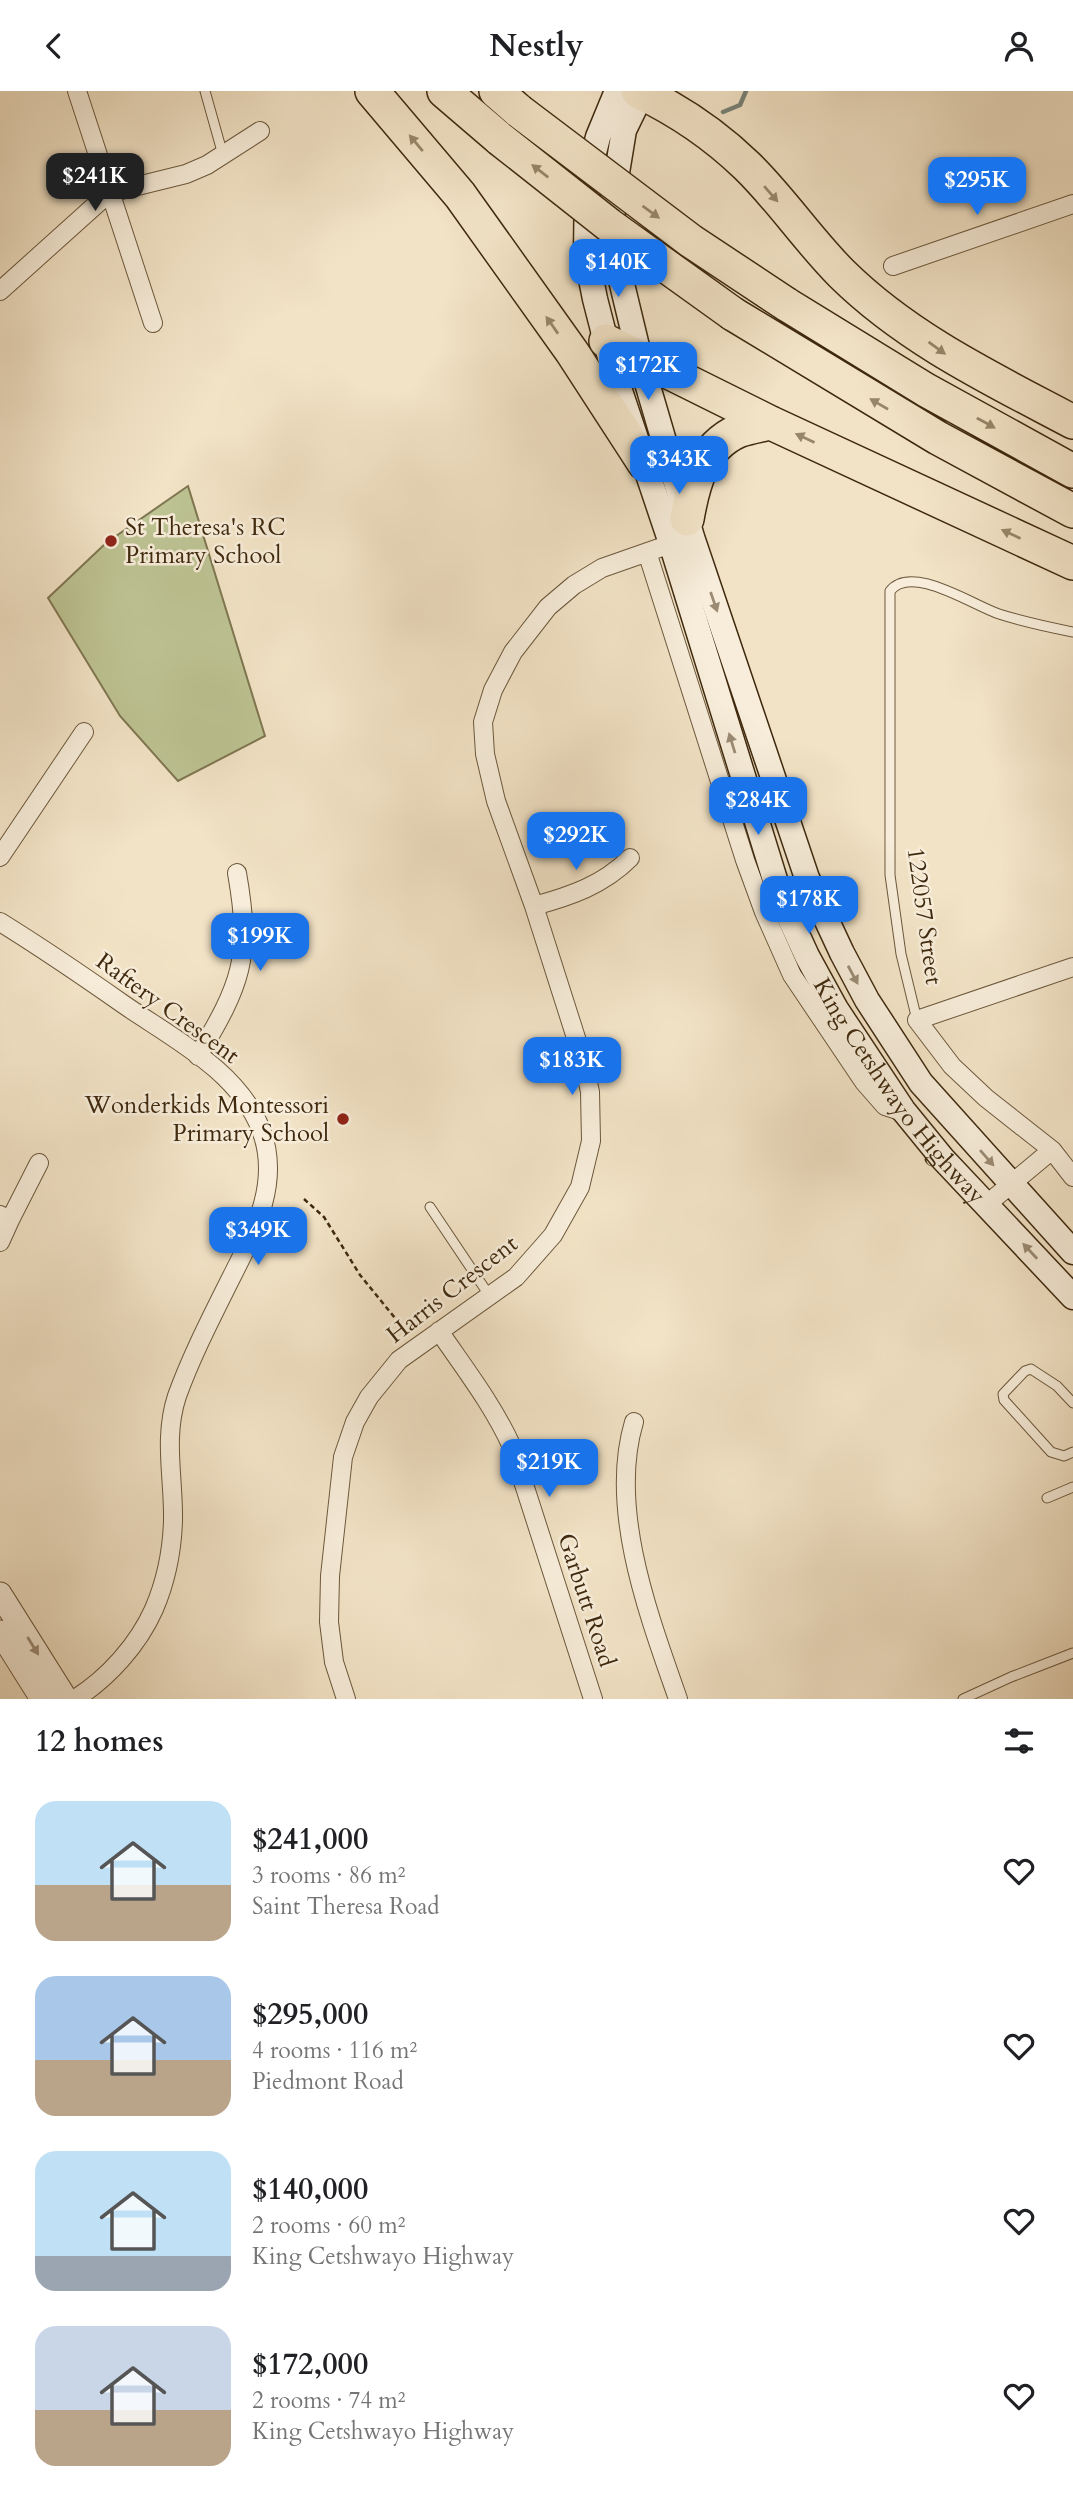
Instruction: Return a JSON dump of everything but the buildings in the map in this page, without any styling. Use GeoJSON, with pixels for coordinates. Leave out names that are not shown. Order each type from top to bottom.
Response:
{"type":"FeatureCollection","features":[{"type":"Feature","properties":{"kind":"highway"},"geometry":{"type":"LineString","coordinates":[[372,91],[460,195],[572,352],[644,463]]}},
{"type":"Feature","properties":{"kind":"highway"},"geometry":{"type":"LineString","coordinates":[[444,91],[608,225],[733,314],[938,438],[1073,510]]}},
{"type":"Feature","properties":{"kind":"highway"},"geometry":{"type":"LineString","coordinates":[[635,91],[688,117],[747,166]]}},
{"type":"Feature","properties":{"kind":"highway"},"geometry":{"type":"LineString","coordinates":[[692,91],[747,166],[842,274],[880,307],[947,356],[1073,422]]}},
{"type":"Feature","properties":{"kind":"highway"},"geometry":{"type":"LineString","coordinates":[[507,101],[672,227],[786,304],[926,390],[1073,471]]}},
{"type":"Feature","properties":{"kind":"highway"},"geometry":{"type":"LineString","coordinates":[[606,341],[771,423],[1073,563]]}},
{"type":"Feature","properties":{"kind":"highway"},"geometry":{"type":"LineString","coordinates":[[683,533],[696,478],[706,456],[739,430],[771,423]]}},
{"type":"Feature","properties":{"kind":"main road","name":"King Cetshwayo Highway"},"geometry":{"type":"LineString","coordinates":[[635,91],[598,138],[587,180],[586,254],[606,341],[644,463],[683,533],[807,878],[842,953],[889,1037],[921,1083],[1073,1252]]}},
{"type":"Feature","properties":{"kind":"main road","name":"King Cetshwayo Highway"},"geometry":{"type":"LineString","coordinates":[[635,91],[624,130],[612,203],[615,255],[683,533],[781,899],[807,956],[836,1009],[871,1065],[906,1113],[943,1159],[1073,1297]]}},
{"type":"Feature","properties":{"kind":"street"},"geometry":{"type":"LineString","coordinates":[[77,91],[152,323]]}},
{"type":"Feature","properties":{"kind":"street"},"geometry":{"type":"LineString","coordinates":[[0,291],[109,193],[186,174],[223,155],[260,131]]}},
{"type":"Feature","properties":{"kind":"street"},"geometry":{"type":"LineString","coordinates":[[893,267],[1073,204]]}},
{"type":"Feature","properties":{"kind":"street","name":"Harris Crescent"},"geometry":{"type":"LineString","coordinates":[[346,1699],[334,1662],[330,1622],[330,1576],[344,1457],[355,1422],[369,1397],[399,1360],[516,1276],[554,1235],[580,1187],[591,1141],[590,1092],[586,1073],[534,906],[496,801],[485,754],[483,722],[493,690],[513,652],[548,607],[574,585],[602,568],[647,552],[683,533]]}},
{"type":"Feature","properties":{"kind":"street"},"geometry":{"type":"LineString","coordinates":[[647,552],[745,860],[792,975],[864,1081],[889,1109],[906,1113]]}},
{"type":"Feature","properties":{"kind":"street"},"geometry":{"type":"LineString","coordinates":[[0,857],[85,732]]}},
{"type":"Feature","properties":{"kind":"street"},"geometry":{"type":"LineString","coordinates":[[534,906],[598,883],[609,877],[630,857]]}},
{"type":"Feature","properties":{"kind":"street"},"geometry":{"type":"LineString","coordinates":[[198,1056],[220,1019],[242,968],[244,926],[237,873]]}},
{"type":"Feature","properties":{"kind":"street","name":"Raftery Crescent"},"geometry":{"type":"LineString","coordinates":[[0,922],[198,1056],[234,1089],[254,1116],[266,1145],[268,1170],[263,1209],[177,1397],[169,1436],[172,1533],[161,1590],[144,1627],[120,1660],[106,1676],[75,1699]]}},
{"type":"Feature","properties":{"kind":"street"},"geometry":{"type":"LineString","coordinates":[[917,1020],[1073,967]]}},
{"type":"Feature","properties":{"kind":"street","name":"122057 Street"},"geometry":{"type":"LineString","coordinates":[[917,1020],[952,1066],[986,1098],[1052,1150],[1072,1175]]}},
{"type":"Feature","properties":{"kind":"street"},"geometry":{"type":"LineString","coordinates":[[986,1205],[1052,1150]]}},
{"type":"Feature","properties":{"kind":"street"},"geometry":{"type":"LineString","coordinates":[[0,1242],[5,1217],[39,1163]]}},
{"type":"Feature","properties":{"kind":"street","name":"Garbutt Road"},"geometry":{"type":"LineString","coordinates":[[439,1331],[479,1387],[512,1447],[593,1699]]}},
{"type":"Feature","properties":{"kind":"street"},"geometry":{"type":"LineString","coordinates":[[634,1422],[628,1443],[626,1496],[637,1572],[678,1699]]}},
{"type":"Feature","properties":{"kind":"street"},"geometry":{"type":"LineString","coordinates":[[0,1594],[66,1699]]}},
{"type":"Feature","properties":{"kind":"street"},"geometry":{"type":"LineString","coordinates":[[0,1632],[41,1699]]}},
{"type":"Feature","properties":{"kind":"lane"},"geometry":{"type":"LineString","coordinates":[[205,91],[223,155]]}},
{"type":"Feature","properties":{"kind":"lane","name":"122057 Street"},"geometry":{"type":"LineString","coordinates":[[917,1020],[901,954],[890,876],[891,675],[888,596],[898,583],[928,584],[995,613],[1031,624],[1073,632]]}},
{"type":"Feature","properties":{"kind":"lane"},"geometry":{"type":"LineString","coordinates":[[430,1207],[489,1295]]}},
{"type":"Feature","properties":{"kind":"lane"},"geometry":{"type":"LineString","coordinates":[[1073,1403],[1057,1386],[1031,1369],[1025,1371],[1003,1394],[1004,1400],[1051,1452],[1064,1456],[1073,1452]]}},
{"type":"Feature","properties":{"kind":"lane"},"geometry":{"type":"LineString","coordinates":[[1047,1498],[1073,1487]]}},
{"type":"Feature","properties":{"kind":"lane"},"geometry":{"type":"LineString","coordinates":[[969,1698],[1073,1653]]}},
{"type":"Feature","properties":{"kind":"path"},"geometry":{"type":"LineString","coordinates":[[304,1199],[324,1217],[360,1275],[417,1345]]}},
{"type":"Feature","properties":{"kind":"green space"},"geometry":{"type":"Polygon","coordinates":[[[188,486],[265,736],[178,781],[120,716],[48,598],[106,543],[188,486]]]}},
{"type":"Feature","properties":{"kind":"waterway"},"geometry":{"type":"LineString","coordinates":[[723,112],[740,105],[746,91]]}},
{"type":"Feature","properties":{"kind":"place","name":"St Theresa's RC Primary School"},"geometry":{"type":"Point","coordinates":[111,541]}},
{"type":"Feature","properties":{"kind":"place","name":"Wonderkids Montessori Primary School"},"geometry":{"type":"Point","coordinates":[343,1119]}}]}
